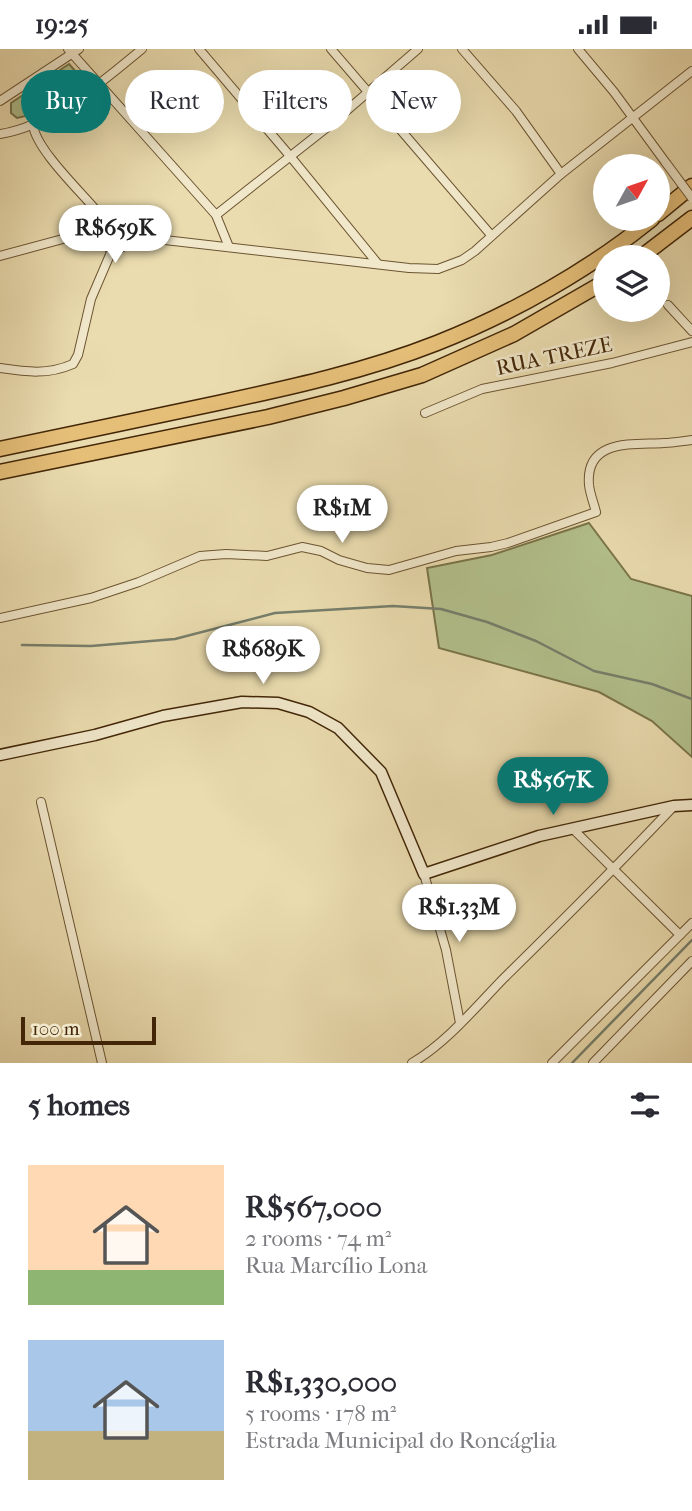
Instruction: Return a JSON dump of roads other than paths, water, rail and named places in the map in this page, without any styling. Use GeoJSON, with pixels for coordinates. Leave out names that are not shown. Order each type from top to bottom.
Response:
{"type":"FeatureCollection","features":[{"type":"Feature","properties":{"kind":"highway"},"geometry":{"type":"LineString","coordinates":[[670,204],[692,186]]}},
{"type":"Feature","properties":{"kind":"highway"},"geometry":{"type":"LineString","coordinates":[[657,245],[692,218]]}},
{"type":"Feature","properties":{"kind":"highway"},"geometry":{"type":"LineString","coordinates":[[0,449],[307,384],[406,354],[485,322],[603,255],[636,231]]}},
{"type":"Feature","properties":{"kind":"highway"},"geometry":{"type":"LineString","coordinates":[[0,472],[268,417],[410,378],[475,353],[514,334],[593,288]]}},
{"type":"Feature","properties":{"kind":"street"},"geometry":{"type":"LineString","coordinates":[[111,75],[142,49]]}},
{"type":"Feature","properties":{"kind":"street"},"geometry":{"type":"LineString","coordinates":[[199,49],[378,264]]}},
{"type":"Feature","properties":{"kind":"street"},"geometry":{"type":"LineString","coordinates":[[331,49],[366,90]]}},
{"type":"Feature","properties":{"kind":"street"},"geometry":{"type":"LineString","coordinates":[[394,70],[418,49]]}},
{"type":"Feature","properties":{"kind":"street"},"geometry":{"type":"LineString","coordinates":[[462,49],[516,111],[561,174]]}},
{"type":"Feature","properties":{"kind":"street"},"geometry":{"type":"LineString","coordinates":[[578,49],[614,92],[692,198]]}},
{"type":"Feature","properties":{"kind":"street"},"geometry":{"type":"LineString","coordinates":[[0,101],[73,51],[89,70]]}},
{"type":"Feature","properties":{"kind":"street"},"geometry":{"type":"LineString","coordinates":[[130,236],[438,269],[462,260],[561,174],[692,71]]}},
{"type":"Feature","properties":{"kind":"street"},"geometry":{"type":"LineString","coordinates":[[216,215],[366,94]]}},
{"type":"Feature","properties":{"kind":"street"},"geometry":{"type":"LineString","coordinates":[[111,96],[216,215],[229,247]]}},
{"type":"Feature","properties":{"kind":"street"},"geometry":{"type":"LineString","coordinates":[[0,134],[21,128]]}},
{"type":"Feature","properties":{"kind":"street"},"geometry":{"type":"LineString","coordinates":[[35,133],[52,160],[95,209],[98,217]]}},
{"type":"Feature","properties":{"kind":"street"},"geometry":{"type":"LineString","coordinates":[[403,133],[491,235]]}},
{"type":"Feature","properties":{"kind":"street"},"geometry":{"type":"LineString","coordinates":[[98,217],[103,217],[128,232],[129,242],[121,250],[107,247],[96,230],[94,223],[98,217]]}},
{"type":"Feature","properties":{"kind":"street"},"geometry":{"type":"LineString","coordinates":[[0,256],[96,230]]}},
{"type":"Feature","properties":{"kind":"street"},"geometry":{"type":"LineString","coordinates":[[0,368],[51,372],[73,363],[91,299],[112,250]]}},
{"type":"Feature","properties":{"kind":"street"},"geometry":{"type":"LineString","coordinates":[[670,307],[692,331]]}},
{"type":"Feature","properties":{"kind":"street","name":"RUA TREZE"},"geometry":{"type":"LineString","coordinates":[[425,413],[482,389],[612,363],[692,342]]}},
{"type":"Feature","properties":{"kind":"street"},"geometry":{"type":"LineString","coordinates":[[0,618],[91,598],[139,582],[200,556],[212,554],[267,556],[302,547],[367,568],[389,570],[456,551],[491,548],[596,512],[589,486],[590,472],[593,464],[607,448],[692,440]]}},
{"type":"Feature","properties":{"kind":"street"},"geometry":{"type":"LineString","coordinates":[[0,755],[176,714],[242,702],[278,703],[309,712],[338,728],[382,772],[424,874],[446,950],[460,1023]]}},
{"type":"Feature","properties":{"kind":"street"},"geometry":{"type":"LineString","coordinates":[[41,802],[102,1063]]}},
{"type":"Feature","properties":{"kind":"street"},"geometry":{"type":"LineString","coordinates":[[424,874],[539,836],[674,806],[692,805]]}},
{"type":"Feature","properties":{"kind":"street"},"geometry":{"type":"LineString","coordinates":[[412,1063],[425,1055],[460,1023],[674,806]]}},
{"type":"Feature","properties":{"kind":"street"},"geometry":{"type":"LineString","coordinates":[[573,829],[680,935]]}},
{"type":"Feature","properties":{"kind":"street"},"geometry":{"type":"LineString","coordinates":[[552,1063],[692,923]]}},
{"type":"Feature","properties":{"kind":"street"},"geometry":{"type":"LineString","coordinates":[[593,1063],[692,961]]}},
{"type":"Feature","properties":{"kind":"waterway"},"geometry":{"type":"LineString","coordinates":[[22,645],[91,646],[175,639],[275,613],[393,606],[441,609],[487,622],[536,641],[594,671],[652,684],[692,699]]}},
{"type":"Feature","properties":{"kind":"waterway"},"geometry":{"type":"LineString","coordinates":[[572,1063],[692,940]]}}]}
